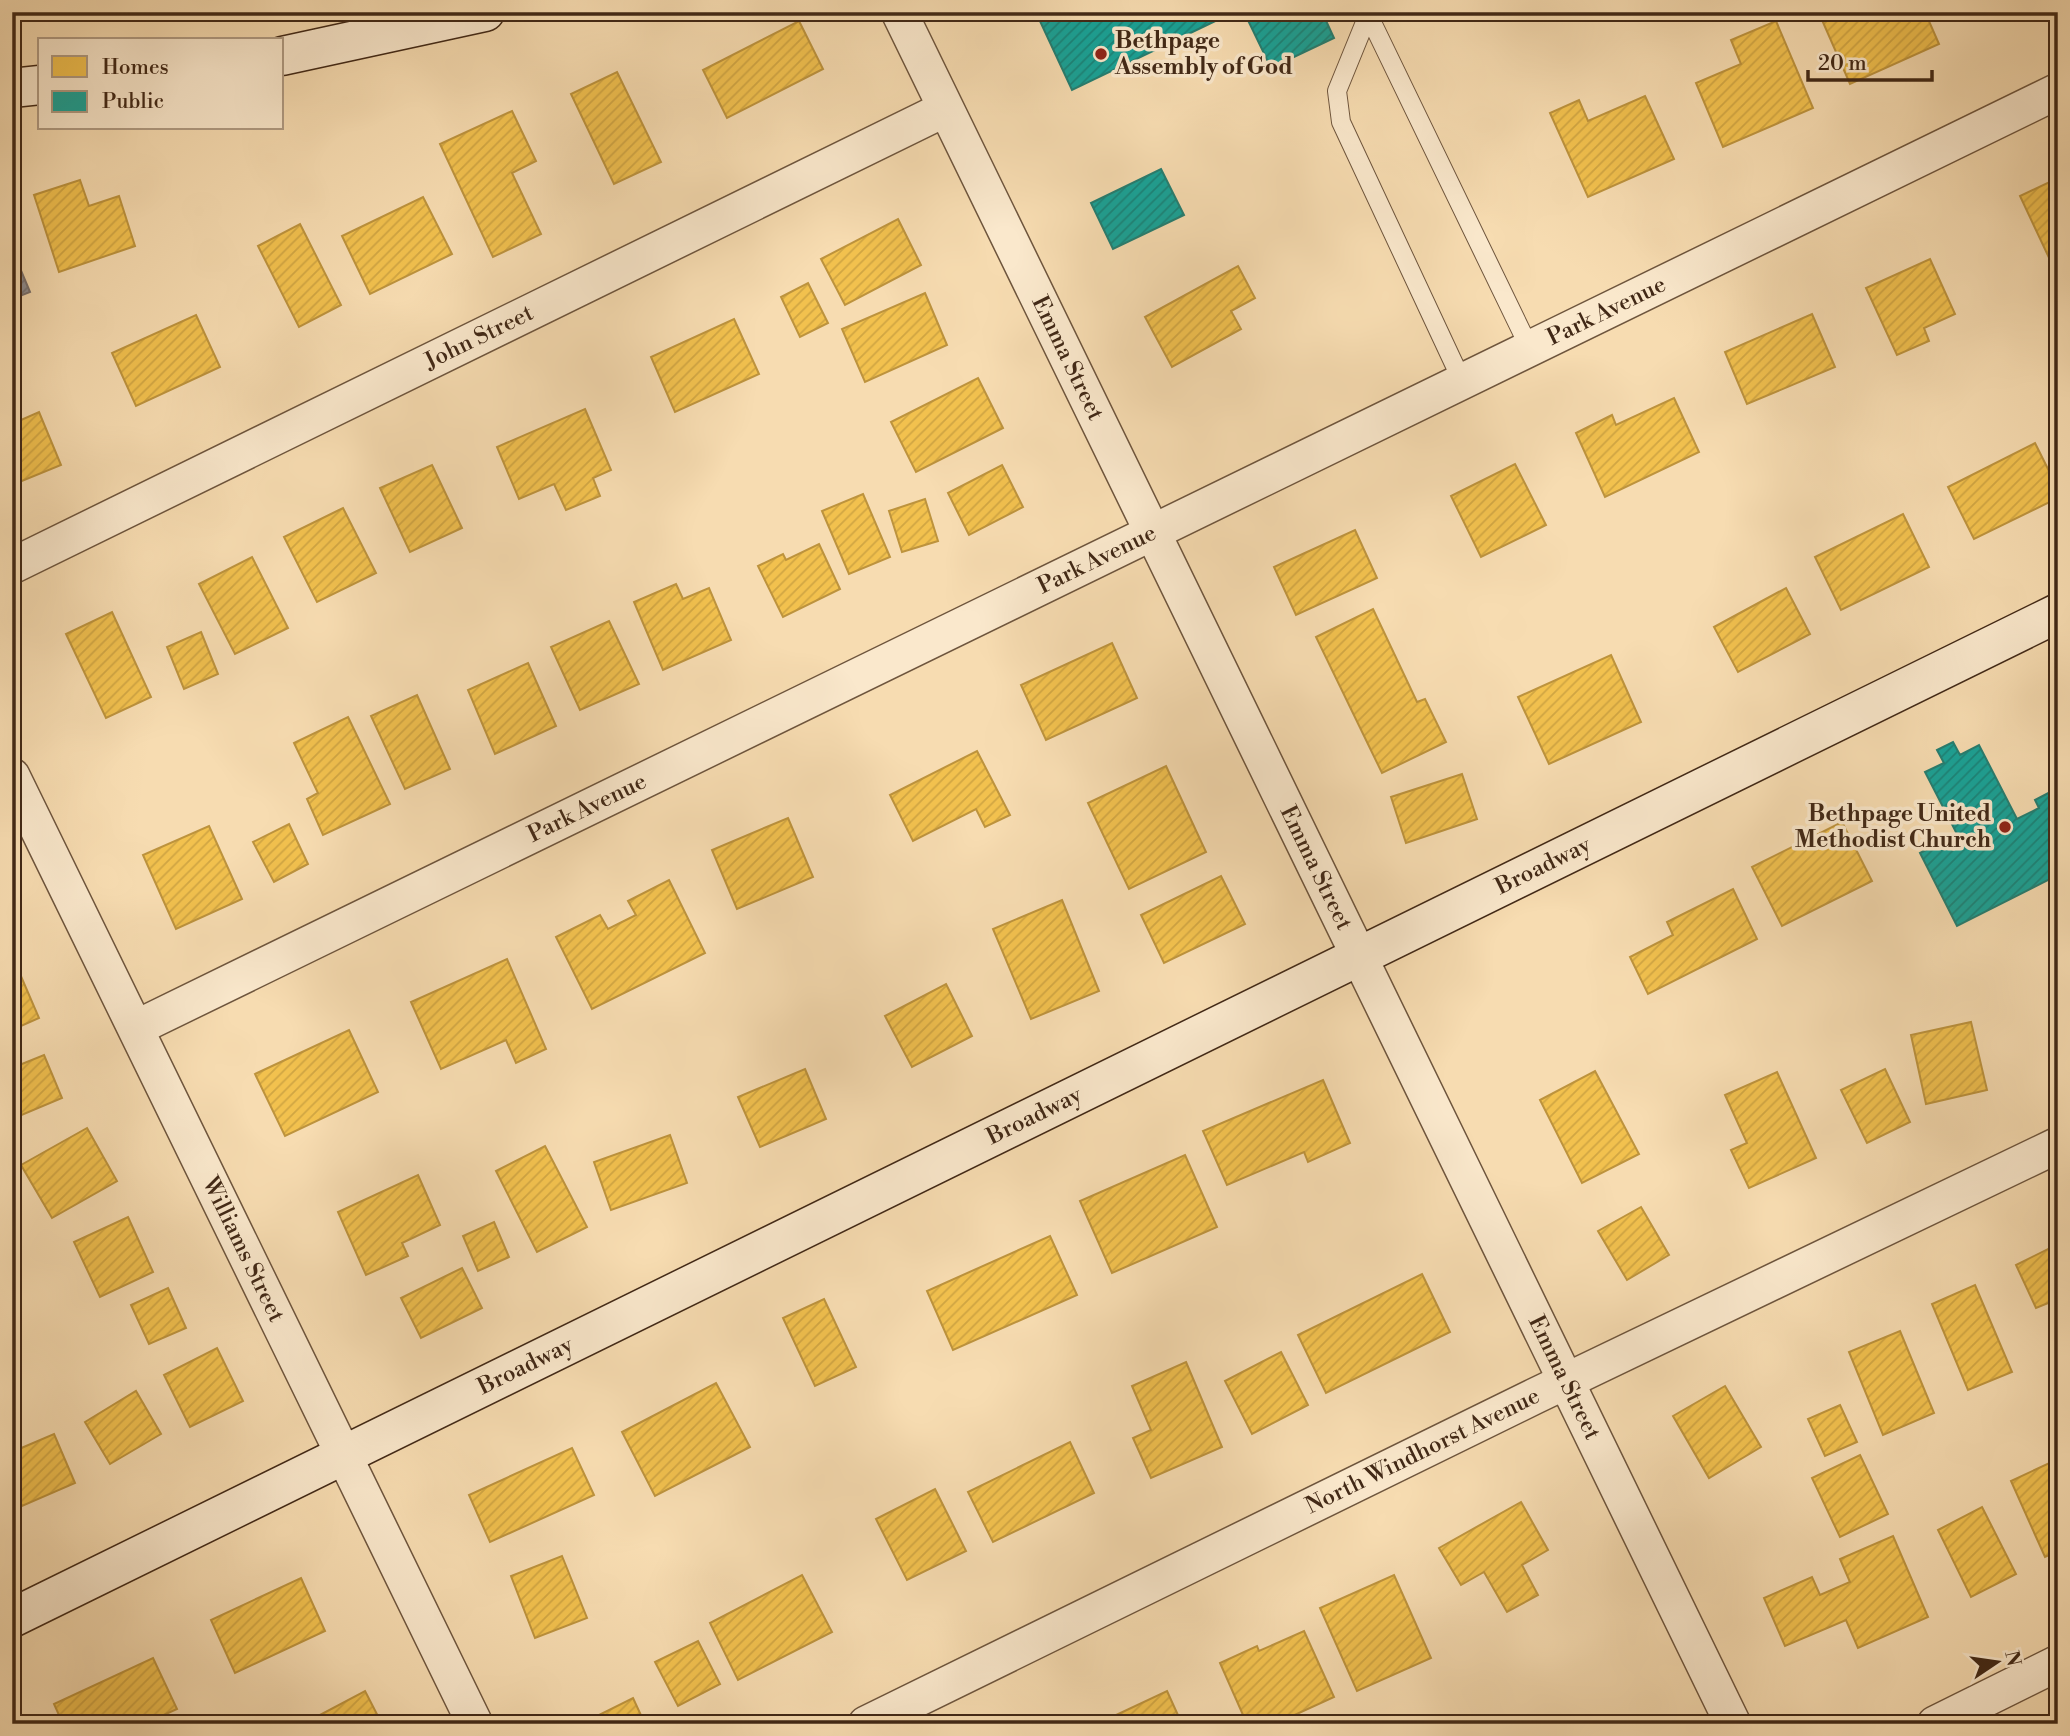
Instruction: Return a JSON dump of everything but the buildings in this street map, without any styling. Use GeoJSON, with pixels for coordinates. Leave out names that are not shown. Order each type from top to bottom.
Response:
{"type":"FeatureCollection","features":[{"type":"Feature","properties":{"kind":"main road"},"geometry":{"type":"LineString","coordinates":[[284,56],[485,12]]}},
{"type":"Feature","properties":{"kind":"main road"},"geometry":{"type":"LineString","coordinates":[[12,88],[38,85]]}},
{"type":"Feature","properties":{"kind":"main road","name":"Broadway"},"geometry":{"type":"LineString","coordinates":[[12,1618],[2058,613]]}},
{"type":"Feature","properties":{"kind":"street","name":"Emma Street"},"geometry":{"type":"LineString","coordinates":[[899,12],[1733,1724]]}},
{"type":"Feature","properties":{"kind":"street","name":"Park Avenue"},"geometry":{"type":"LineString","coordinates":[[136,1028],[2058,91]]}},
{"type":"Feature","properties":{"kind":"street","name":"John Street"},"geometry":{"type":"LineString","coordinates":[[12,566],[945,109]]}},
{"type":"Feature","properties":{"kind":"street","name":"Williams Street"},"geometry":{"type":"LineString","coordinates":[[12,776],[475,1724]]}},
{"type":"Feature","properties":{"kind":"street","name":"North Windhorst Avenue"},"geometry":{"type":"LineString","coordinates":[[866,1724],[1566,1381],[2058,1145]]}},
{"type":"Feature","properties":{"kind":"street"},"geometry":{"type":"LineString","coordinates":[[1935,1724],[2058,1663]]}},
{"type":"Feature","properties":{"kind":"lane"},"geometry":{"type":"LineString","coordinates":[[1367,14],[1530,348]]}},
{"type":"Feature","properties":{"kind":"lane"},"geometry":{"type":"LineString","coordinates":[[1367,14],[1337,91],[1340,122],[1462,381]]}},
{"type":"Feature","properties":{"kind":"place","name":"Bethpage Assembly of God"},"geometry":{"type":"Point","coordinates":[1101,54]}},
{"type":"Feature","properties":{"kind":"place","name":"Bethpage United Methodist Church"},"geometry":{"type":"Point","coordinates":[2005,827]}}]}
